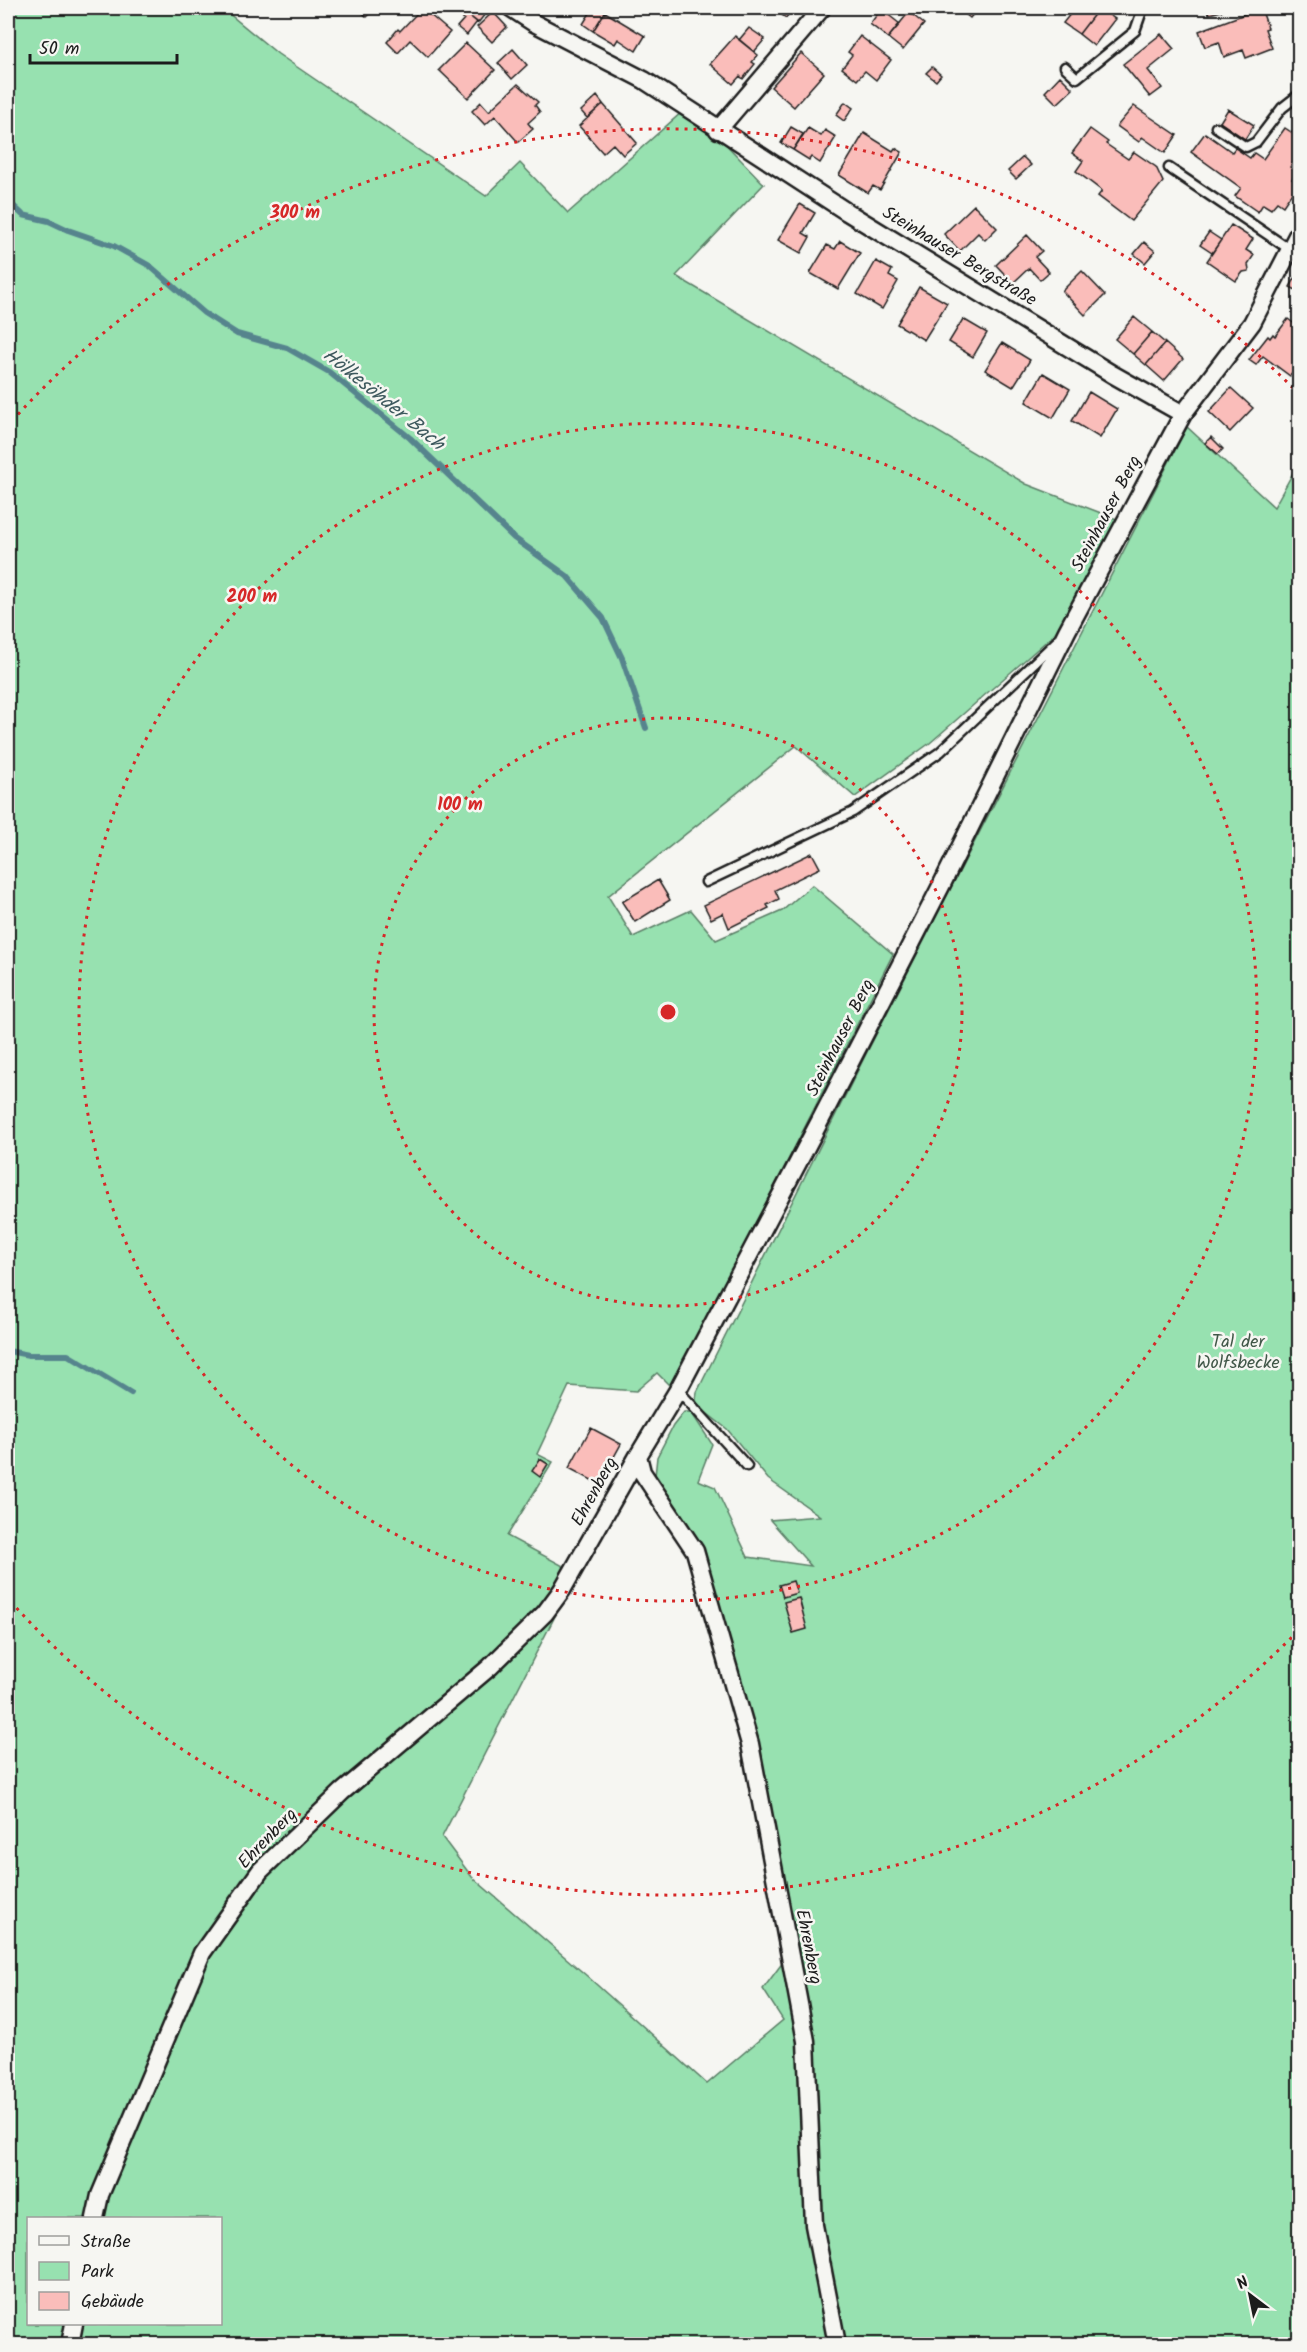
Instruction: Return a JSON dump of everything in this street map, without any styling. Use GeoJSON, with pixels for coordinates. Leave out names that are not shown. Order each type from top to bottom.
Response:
{"type":"FeatureCollection","features":[{"type":"Feature","properties":{"kind":"street","name":"Steinhauser Bergstraße"},"geometry":{"type":"LineString","coordinates":[[511,8],[534,23],[644,80],[847,212],[1182,415]]}},
{"type":"Feature","properties":{"kind":"street"},"geometry":{"type":"LineString","coordinates":[[718,130],[822,8]]}},
{"type":"Feature","properties":{"kind":"street","name":"Steinhauser Berg"},"geometry":{"type":"LineString","coordinates":[[638,1455],[678,1390],[832,1098],[1067,631],[1182,415],[1252,323],[1299,230]]}},
{"type":"Feature","properties":{"kind":"street","name":"Ehrenberg"},"geometry":{"type":"LineString","coordinates":[[96,2217],[100,2195],[202,1953],[260,1871],[342,1792],[490,1667],[545,1613],[562,1590],[638,1455]]}},
{"type":"Feature","properties":{"kind":"street","name":"Ehrenberg"},"geometry":{"type":"LineString","coordinates":[[638,1455],[642,1472],[695,1551],[750,1744],[806,2041],[814,2225],[837,2344]]}},
{"type":"Feature","properties":{"kind":"street"},"geometry":{"type":"LineString","coordinates":[[70,2344],[74,2325]]}},
{"type":"Feature","properties":{"kind":"lane"},"geometry":{"type":"LineString","coordinates":[[1065,67],[1077,78],[1135,31],[1143,8]]}},
{"type":"Feature","properties":{"kind":"lane"},"geometry":{"type":"LineString","coordinates":[[1216,127],[1246,147],[1256,142],[1282,108],[1299,94]]}},
{"type":"Feature","properties":{"kind":"lane"},"geometry":{"type":"LineString","coordinates":[[1169,168],[1288,249]]}},
{"type":"Feature","properties":{"kind":"lane","name":"Steinhauser Berg"},"geometry":{"type":"LineString","coordinates":[[706,882],[853,812],[940,752],[1067,631]]}},
{"type":"Feature","properties":{"kind":"lane"},"geometry":{"type":"LineString","coordinates":[[678,1390],[747,1466]]}},
{"type":"Feature","properties":{"kind":"green space","name":"Tal der Wolfsbecke"},"geometry":{"type":"Polygon","coordinates":[[[8,8],[222,8],[278,54],[486,196],[520,163],[568,213],[682,112],[715,133],[764,184],[676,276],[1026,484],[1119,520],[1058,631],[930,743],[855,797],[796,746],[608,896],[633,937],[691,910],[716,940],[782,911],[812,885],[893,954],[672,1388],[657,1373],[636,1391],[569,1386],[537,1454],[553,1462],[507,1536],[567,1568],[574,1579],[442,1837],[472,1877],[707,2084],[783,2020],[763,1989],[786,1958],[744,1739],[699,1557],[655,1476],[657,1457],[673,1426],[684,1412],[691,1412],[712,1444],[698,1480],[715,1487],[748,1557],[811,1566],[770,1520],[820,1516],[768,1479],[727,1429],[699,1407],[696,1400],[697,1392],[867,1052],[1187,427],[1274,507],[1299,462],[1299,2344],[8,2344],[8,8]]]}},
{"type":"Feature","properties":{"kind":"building"},"geometry":{"type":"Polygon","coordinates":[[[357,8],[376,8],[367,17],[357,8]]]}},
{"type":"Feature","properties":{"kind":"building"},"geometry":{"type":"Polygon","coordinates":[[[422,8],[450,32],[428,57],[410,40],[398,53],[387,42],[422,8]]]}},
{"type":"Feature","properties":{"kind":"building"},"geometry":{"type":"Polygon","coordinates":[[[466,8],[489,9],[478,23],[463,11],[466,8]]]}},
{"type":"Feature","properties":{"kind":"building"},"geometry":{"type":"Polygon","coordinates":[[[593,8],[599,8],[605,12],[593,31],[583,24],[593,8]]]}},
{"type":"Feature","properties":{"kind":"building"},"geometry":{"type":"Polygon","coordinates":[[[772,8],[793,8],[786,18],[772,8]]]}},
{"type":"Feature","properties":{"kind":"building"},"geometry":{"type":"Polygon","coordinates":[[[971,8],[976,11],[970,18],[960,10],[971,8]]]}},
{"type":"Feature","properties":{"kind":"building"},"geometry":{"type":"Polygon","coordinates":[[[1075,8],[1099,8],[1079,34],[1063,23],[1075,8]]]}},
{"type":"Feature","properties":{"kind":"building"},"geometry":{"type":"Polygon","coordinates":[[[1099,8],[1115,19],[1094,46],[1079,34],[1099,8]]]}},
{"type":"Feature","properties":{"kind":"building"},"geometry":{"type":"Polygon","coordinates":[[[1207,8],[1233,8],[1209,14],[1207,8]]]}},
{"type":"Feature","properties":{"kind":"building"},"geometry":{"type":"Polygon","coordinates":[[[1261,8],[1272,48],[1246,58],[1243,50],[1224,57],[1219,42],[1205,47],[1199,31],[1261,8]]]}},
{"type":"Feature","properties":{"kind":"building"},"geometry":{"type":"Polygon","coordinates":[[[881,9],[900,24],[888,38],[870,24],[881,9]]]}},
{"type":"Feature","properties":{"kind":"building"},"geometry":{"type":"Polygon","coordinates":[[[463,11],[477,22],[467,35],[457,27],[464,19],[460,16],[463,11]]]}},
{"type":"Feature","properties":{"kind":"building"},"geometry":{"type":"Polygon","coordinates":[[[493,12],[507,27],[492,42],[477,27],[493,12]]]}},
{"type":"Feature","properties":{"kind":"building"},"geometry":{"type":"Polygon","coordinates":[[[605,12],[645,36],[636,51],[618,39],[615,44],[593,31],[605,12]]]}},
{"type":"Feature","properties":{"kind":"building"},"geometry":{"type":"Polygon","coordinates":[[[909,12],[924,24],[903,50],[888,38],[909,12]]]}},
{"type":"Feature","properties":{"kind":"building"},"geometry":{"type":"Polygon","coordinates":[[[749,28],[765,39],[754,52],[739,40],[749,28]]]}},
{"type":"Feature","properties":{"kind":"building"},"geometry":{"type":"Polygon","coordinates":[[[1161,34],[1174,49],[1148,70],[1162,88],[1150,97],[1123,64],[1161,34]]]}},
{"type":"Feature","properties":{"kind":"building"},"geometry":{"type":"Polygon","coordinates":[[[735,36],[758,55],[752,62],[755,64],[743,79],[740,76],[733,84],[710,64],[735,36]]]}},
{"type":"Feature","properties":{"kind":"building"},"geometry":{"type":"Polygon","coordinates":[[[860,36],[891,60],[876,80],[865,71],[857,80],[842,68],[852,55],[848,52],[860,36]]]}},
{"type":"Feature","properties":{"kind":"building"},"geometry":{"type":"Polygon","coordinates":[[[466,43],[495,70],[468,98],[439,70],[466,43]]]}},
{"type":"Feature","properties":{"kind":"building"},"geometry":{"type":"Polygon","coordinates":[[[513,49],[527,65],[512,79],[498,63],[513,49]]]}},
{"type":"Feature","properties":{"kind":"building"},"geometry":{"type":"Polygon","coordinates":[[[801,53],[824,73],[794,107],[771,87],[801,53]]]}},
{"type":"Feature","properties":{"kind":"building"},"geometry":{"type":"Polygon","coordinates":[[[932,67],[941,75],[936,81],[926,73],[932,67]]]}},
{"type":"Feature","properties":{"kind":"building"},"geometry":{"type":"Polygon","coordinates":[[[1060,76],[1073,89],[1057,104],[1045,92],[1060,76]]]}},
{"type":"Feature","properties":{"kind":"building"},"geometry":{"type":"Polygon","coordinates":[[[518,84],[538,102],[535,105],[540,112],[528,123],[533,129],[518,142],[495,116],[485,125],[472,111],[481,102],[489,111],[518,84]]]}},
{"type":"Feature","properties":{"kind":"building"},"geometry":{"type":"Polygon","coordinates":[[[597,96],[603,104],[587,118],[581,111],[597,96]]]}},
{"type":"Feature","properties":{"kind":"building"},"geometry":{"type":"Polygon","coordinates":[[[845,102],[853,108],[844,121],[836,115],[845,102]]]}},
{"type":"Feature","properties":{"kind":"building"},"geometry":{"type":"Polygon","coordinates":[[[603,104],[637,143],[623,155],[613,144],[603,153],[579,126],[603,104]]]}},
{"type":"Feature","properties":{"kind":"building"},"geometry":{"type":"Polygon","coordinates":[[[1134,106],[1177,135],[1165,153],[1142,137],[1139,142],[1117,126],[1134,106]]]}},
{"type":"Feature","properties":{"kind":"building"},"geometry":{"type":"Polygon","coordinates":[[[1228,109],[1254,125],[1245,139],[1220,122],[1228,109]]]}},
{"type":"Feature","properties":{"kind":"building"},"geometry":{"type":"Polygon","coordinates":[[[791,127],[803,134],[793,150],[781,143],[791,127]]]}},
{"type":"Feature","properties":{"kind":"building"},"geometry":{"type":"Polygon","coordinates":[[[808,128],[821,136],[825,130],[836,137],[820,163],[811,157],[809,160],[793,150],[808,128]]]}},
{"type":"Feature","properties":{"kind":"building"},"geometry":{"type":"Polygon","coordinates":[[[1285,128],[1300,138],[1300,153],[1290,167],[1297,172],[1292,179],[1298,184],[1283,206],[1277,202],[1271,209],[1263,204],[1258,212],[1235,196],[1241,188],[1191,152],[1205,133],[1232,152],[1235,148],[1250,158],[1254,153],[1263,159],[1285,128]]]}},
{"type":"Feature","properties":{"kind":"building"},"geometry":{"type":"Polygon","coordinates":[[[1090,129],[1108,142],[1106,144],[1128,159],[1134,152],[1156,167],[1163,182],[1131,221],[1098,196],[1102,191],[1076,171],[1083,161],[1072,153],[1090,129]]]}},
{"type":"Feature","properties":{"kind":"building"},"geometry":{"type":"Polygon","coordinates":[[[864,133],[893,151],[895,148],[902,152],[880,190],[873,186],[868,193],[839,175],[864,133]]]}},
{"type":"Feature","properties":{"kind":"building"},"geometry":{"type":"Polygon","coordinates":[[[1023,157],[1031,165],[1016,179],[1008,171],[1023,157]]]}},
{"type":"Feature","properties":{"kind":"building"},"geometry":{"type":"Polygon","coordinates":[[[800,204],[815,213],[803,233],[810,237],[801,253],[778,240],[800,204]]]}},
{"type":"Feature","properties":{"kind":"building"},"geometry":{"type":"Polygon","coordinates":[[[974,205],[997,228],[985,240],[978,233],[960,251],[944,234],[974,205]]]}},
{"type":"Feature","properties":{"kind":"building"},"geometry":{"type":"Polygon","coordinates":[[[1231,225],[1253,239],[1246,250],[1254,255],[1248,264],[1249,271],[1243,272],[1236,281],[1207,261],[1231,225]]]}},
{"type":"Feature","properties":{"kind":"building"},"geometry":{"type":"Polygon","coordinates":[[[1209,232],[1221,240],[1212,253],[1200,245],[1209,232]]]}},
{"type":"Feature","properties":{"kind":"building"},"geometry":{"type":"Polygon","coordinates":[[[1027,235],[1042,251],[1035,257],[1049,272],[1040,280],[1029,268],[1013,283],[996,265],[1027,235]]]}},
{"type":"Feature","properties":{"kind":"building"},"geometry":{"type":"Polygon","coordinates":[[[840,241],[860,253],[838,289],[810,273],[827,245],[835,249],[840,241]]]}},
{"type":"Feature","properties":{"kind":"building"},"geometry":{"type":"Polygon","coordinates":[[[1144,242],[1155,251],[1145,263],[1134,254],[1144,242]]]}},
{"type":"Feature","properties":{"kind":"building"},"geometry":{"type":"Polygon","coordinates":[[[876,261],[892,270],[889,276],[898,281],[882,309],[857,294],[876,261]]]}},
{"type":"Feature","properties":{"kind":"building"},"geometry":{"type":"Polygon","coordinates":[[[1300,270],[1300,292],[1290,287],[1300,270]]]}},
{"type":"Feature","properties":{"kind":"building"},"geometry":{"type":"Polygon","coordinates":[[[1082,271],[1105,295],[1085,315],[1062,291],[1082,271]]]}},
{"type":"Feature","properties":{"kind":"building"},"geometry":{"type":"Polygon","coordinates":[[[919,287],[947,303],[924,340],[897,324],[919,287]]]}},
{"type":"Feature","properties":{"kind":"building"},"geometry":{"type":"Polygon","coordinates":[[[1134,317],[1152,332],[1133,354],[1115,339],[1134,317]]]}},
{"type":"Feature","properties":{"kind":"building"},"geometry":{"type":"Polygon","coordinates":[[[963,319],[987,333],[973,357],[949,342],[963,319]]]}},
{"type":"Feature","properties":{"kind":"building"},"geometry":{"type":"Polygon","coordinates":[[[1288,319],[1300,328],[1300,364],[1290,376],[1263,356],[1256,365],[1249,360],[1268,336],[1270,338],[1273,334],[1275,336],[1288,319]]]}},
{"type":"Feature","properties":{"kind":"building"},"geometry":{"type":"Polygon","coordinates":[[[1152,332],[1165,343],[1146,365],[1133,354],[1152,332]]]}},
{"type":"Feature","properties":{"kind":"building"},"geometry":{"type":"Polygon","coordinates":[[[1002,343],[1030,360],[1013,387],[985,370],[1002,343]]]}},
{"type":"Feature","properties":{"kind":"building"},"geometry":{"type":"Polygon","coordinates":[[[1165,343],[1183,359],[1164,381],[1146,365],[1165,343]]]}},
{"type":"Feature","properties":{"kind":"building"},"geometry":{"type":"Polygon","coordinates":[[[1043,373],[1070,389],[1053,418],[1026,402],[1043,373]]]}},
{"type":"Feature","properties":{"kind":"building"},"geometry":{"type":"Polygon","coordinates":[[[1231,388],[1253,408],[1230,432],[1209,412],[1231,388]]]}},
{"type":"Feature","properties":{"kind":"building"},"geometry":{"type":"Polygon","coordinates":[[[1089,392],[1117,409],[1100,438],[1072,421],[1089,392]]]}},
{"type":"Feature","properties":{"kind":"building"},"geometry":{"type":"Polygon","coordinates":[[[1211,437],[1223,449],[1218,454],[1205,443],[1211,437]]]}},
{"type":"Feature","properties":{"kind":"building"},"geometry":{"type":"Polygon","coordinates":[[[812,853],[820,868],[775,890],[779,899],[767,905],[769,908],[729,928],[723,913],[711,919],[704,905],[812,853]]]}},
{"type":"Feature","properties":{"kind":"building"},"geometry":{"type":"Polygon","coordinates":[[[658,880],[670,900],[635,922],[622,902],[658,880]]]}},
{"type":"Feature","properties":{"kind":"building"},"geometry":{"type":"Polygon","coordinates":[[[591,1428],[621,1444],[599,1484],[569,1468],[591,1428]]]}},
{"type":"Feature","properties":{"kind":"building"},"geometry":{"type":"Polygon","coordinates":[[[540,1459],[548,1464],[540,1477],[532,1471],[540,1459]]]}},
{"type":"Feature","properties":{"kind":"building"},"geometry":{"type":"Polygon","coordinates":[[[793,1581],[797,1593],[783,1597],[779,1585],[793,1581]]]}},
{"type":"Feature","properties":{"kind":"building"},"geometry":{"type":"Polygon","coordinates":[[[799,1598],[807,1629],[793,1633],[784,1602],[799,1598]]]}},
{"type":"Feature","properties":{"kind":"waterway","name":"Hölkesöhder Bach"},"geometry":{"type":"LineString","coordinates":[[8,201],[23,215],[49,221],[114,246],[150,266],[204,313],[237,334],[287,348],[329,372],[410,438],[514,538],[567,576],[603,618],[622,658],[646,728]]}},
{"type":"Feature","properties":{"kind":"waterway"},"geometry":{"type":"LineString","coordinates":[[8,1351],[29,1355],[68,1355],[131,1393]]}},
{"type":"Feature","properties":{"kind":"waterway"},"geometry":{"type":"LineString","coordinates":[[1300,1455],[1300,1482]]}}]}
